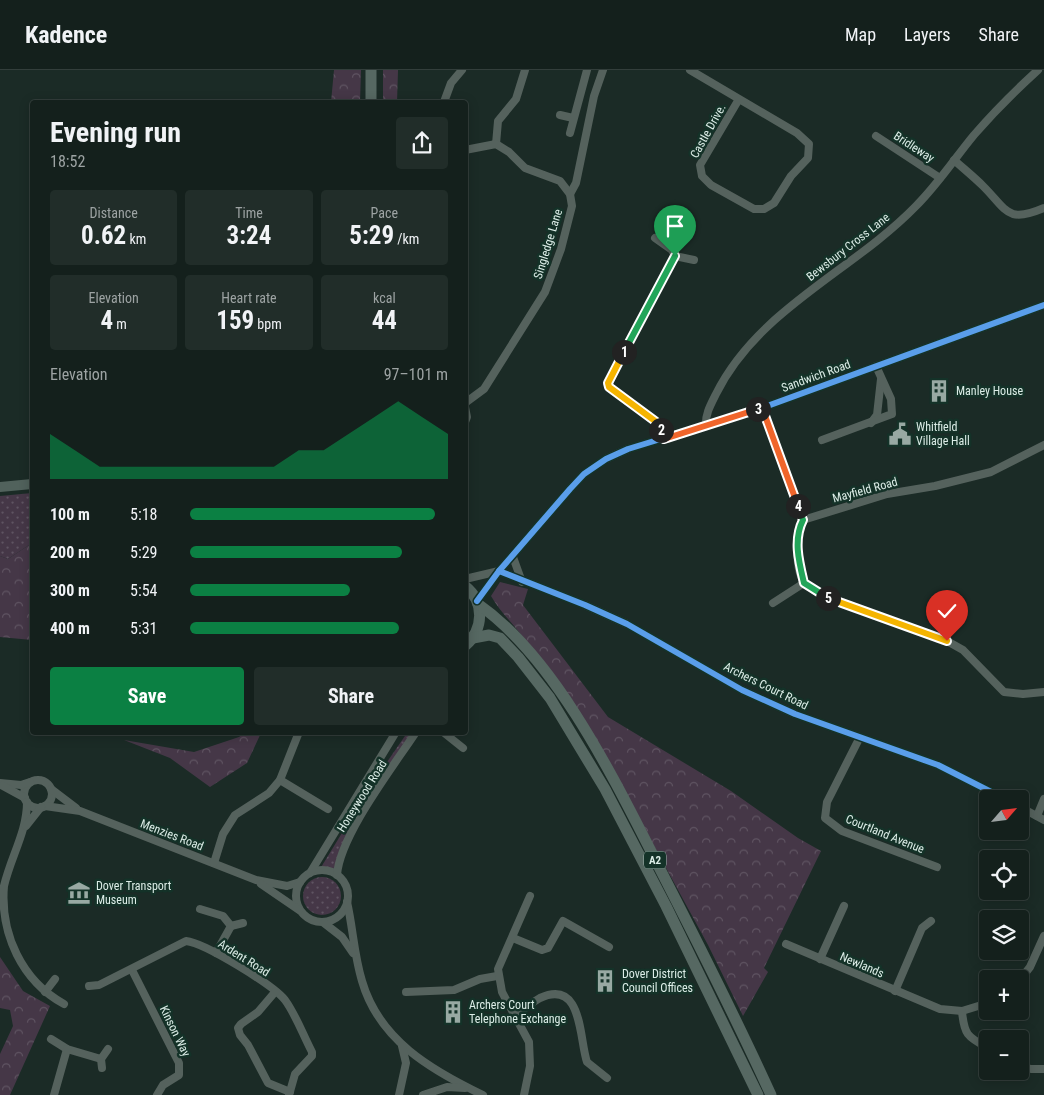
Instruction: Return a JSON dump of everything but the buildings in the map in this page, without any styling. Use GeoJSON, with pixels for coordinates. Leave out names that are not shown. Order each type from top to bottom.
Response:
{"type":"FeatureCollection","features":[{"type":"Feature","properties":{"kind":"highway"},"geometry":{"type":"LineString","coordinates":[[370,100],[371,70]]}},
{"type":"Feature","properties":{"kind":"highway"},"geometry":{"type":"LineString","coordinates":[[468,590],[478,603],[480,622],[469,642]]}},
{"type":"Feature","properties":{"kind":"highway","name":"A2"},"geometry":{"type":"LineString","coordinates":[[478,603],[507,628],[508,640],[550,698],[604,789],[712,998],[758,1095]]}},
{"type":"Feature","properties":{"kind":"highway"},"geometry":{"type":"LineString","coordinates":[[469,642],[485,634],[508,640]]}},
{"type":"Feature","properties":{"kind":"highway","name":"A2"},"geometry":{"type":"LineString","coordinates":[[508,640],[558,690],[616,784],[727,1002],[771,1095]]}},
{"type":"Feature","properties":{"kind":"main road"},"geometry":{"type":"LineString","coordinates":[[0,487],[30,484]]}},
{"type":"Feature","properties":{"kind":"street"},"geometry":{"type":"LineString","coordinates":[[445,100],[451,83],[462,70]]}},
{"type":"Feature","properties":{"kind":"street"},"geometry":{"type":"LineString","coordinates":[[496,144],[498,121],[516,99],[525,70]]}},
{"type":"Feature","properties":{"kind":"street"},"geometry":{"type":"LineString","coordinates":[[570,133],[587,70]]}},
{"type":"Feature","properties":{"kind":"street","name":"Singledge Lane"},"geometry":{"type":"LineString","coordinates":[[468,400],[484,389],[545,292],[561,249],[572,206],[570,194],[576,183],[594,96],[603,70]]}},
{"type":"Feature","properties":{"kind":"street","name":"Castle Drive."},"geometry":{"type":"LineString","coordinates":[[690,70],[797,133],[805,139],[810,148],[808,158],[791,176],[774,203],[764,209],[754,210],[711,185],[702,176],[700,171],[700,165],[739,99]]}},
{"type":"Feature","properties":{"kind":"street","name":"Bewsbury Cross Lane"},"geometry":{"type":"LineString","coordinates":[[706,426],[707,413],[721,383],[737,358],[811,290],[870,248],[917,206],[982,127],[1038,70]]}},
{"type":"Feature","properties":{"kind":"street"},"geometry":{"type":"LineString","coordinates":[[560,115],[573,118]]}},
{"type":"Feature","properties":{"kind":"street","name":"Bridleway"},"geometry":{"type":"LineString","coordinates":[[876,136],[940,178]]}},
{"type":"Feature","properties":{"kind":"street"},"geometry":{"type":"LineString","coordinates":[[468,149],[496,144],[509,152],[525,168],[560,181],[570,194]]}},
{"type":"Feature","properties":{"kind":"street"},"geometry":{"type":"LineString","coordinates":[[954,160],[983,186],[1002,209],[1011,215],[1021,216],[1044,208]]}},
{"type":"Feature","properties":{"kind":"street"},"geometry":{"type":"LineString","coordinates":[[655,238],[672,250],[675,256]]}},
{"type":"Feature","properties":{"kind":"street"},"geometry":{"type":"LineString","coordinates":[[675,256],[694,260]]}},
{"type":"Feature","properties":{"kind":"street"},"geometry":{"type":"LineString","coordinates":[[664,439],[655,421],[613,391],[608,383],[675,256]]}},
{"type":"Feature","properties":{"kind":"street","name":"Sandwich Road"},"geometry":{"type":"LineString","coordinates":[[478,603],[499,572],[570,489],[593,467],[621,452],[762,408],[1044,305]]}},
{"type":"Feature","properties":{"kind":"street"},"geometry":{"type":"LineString","coordinates":[[822,440],[892,414],[893,407],[876,366]]}},
{"type":"Feature","properties":{"kind":"street"},"geometry":{"type":"LineString","coordinates":[[871,423],[877,416],[881,377]]}},
{"type":"Feature","properties":{"kind":"street"},"geometry":{"type":"LineString","coordinates":[[762,408],[803,520],[799,528],[797,544],[804,583],[822,596],[947,641],[963,650],[1004,692],[1023,694],[1044,692]]}},
{"type":"Feature","properties":{"kind":"street","name":"Mayfield Road"},"geometry":{"type":"LineString","coordinates":[[803,520],[888,494],[935,486],[991,472],[1044,445]]}},
{"type":"Feature","properties":{"kind":"street"},"geometry":{"type":"LineString","coordinates":[[513,557],[522,582]]}},
{"type":"Feature","properties":{"kind":"street"},"geometry":{"type":"LineString","coordinates":[[468,578],[499,572]]}},
{"type":"Feature","properties":{"kind":"street","name":"Archers Court Road"},"geometry":{"type":"LineString","coordinates":[[499,572],[585,605],[627,624],[742,690],[795,714],[938,765],[987,790]]}},
{"type":"Feature","properties":{"kind":"street"},"geometry":{"type":"LineString","coordinates":[[774,603],[804,583]]}},
{"type":"Feature","properties":{"kind":"street"},"geometry":{"type":"LineString","coordinates":[[214,863],[223,834],[235,815],[269,793],[280,780],[297,735]]}},
{"type":"Feature","properties":{"kind":"street","name":"Honeywood Road"},"geometry":{"type":"LineString","coordinates":[[310,873],[394,735]]}},
{"type":"Feature","properties":{"kind":"street","name":"Honeywood Road"},"geometry":{"type":"LineString","coordinates":[[337,875],[342,850],[414,735]]}},
{"type":"Feature","properties":{"kind":"street"},"geometry":{"type":"LineString","coordinates":[[447,735],[463,748]]}},
{"type":"Feature","properties":{"kind":"street","name":"Courtland Avenue"},"geometry":{"type":"LineString","coordinates":[[860,737],[827,802],[825,818],[842,831],[937,867]]}},
{"type":"Feature","properties":{"kind":"street"},"geometry":{"type":"LineString","coordinates":[[280,780],[328,809]]}},
{"type":"Feature","properties":{"kind":"street"},"geometry":{"type":"LineString","coordinates":[[0,784],[21,785],[33,781],[43,781],[51,789],[52,797],[26,826]]}},
{"type":"Feature","properties":{"kind":"street"},"geometry":{"type":"LineString","coordinates":[[33,781],[25,790],[26,826],[4,886],[2,900],[3,932],[16,958],[35,984],[64,1004]]}},
{"type":"Feature","properties":{"kind":"street"},"geometry":{"type":"LineString","coordinates":[[0,784],[34,806],[43,806]]}},
{"type":"Feature","properties":{"kind":"street","name":"Menzies Road"},"geometry":{"type":"LineString","coordinates":[[51,789],[80,811]]}},
{"type":"Feature","properties":{"kind":"street"},"geometry":{"type":"LineString","coordinates":[[1029,812],[1040,818],[1044,799]]}},
{"type":"Feature","properties":{"kind":"street","name":"Menzies Road"},"geometry":{"type":"LineString","coordinates":[[43,806],[80,811],[256,880],[287,886],[300,882]]}},
{"type":"Feature","properties":{"kind":"street"},"geometry":{"type":"LineString","coordinates":[[356,958],[342,937],[324,922],[310,920],[299,910],[296,896],[300,882],[310,873],[324,870],[337,875],[346,887],[356,958],[367,996],[402,1046],[430,1068],[483,1095]]}},
{"type":"Feature","properties":{"kind":"street","name":"Menzies Road"},"geometry":{"type":"LineString","coordinates":[[256,880],[299,910]]}},
{"type":"Feature","properties":{"kind":"street"},"geometry":{"type":"LineString","coordinates":[[517,1095],[524,1091],[531,1052],[527,1035],[514,1016],[502,992],[497,976],[498,964],[513,938],[516,924],[530,896]]}},
{"type":"Feature","properties":{"kind":"street"},"geometry":{"type":"LineString","coordinates":[[324,922],[341,914],[347,902]]}},
{"type":"Feature","properties":{"kind":"street","name":"Newlands"},"geometry":{"type":"LineString","coordinates":[[820,959],[844,906]]}},
{"type":"Feature","properties":{"kind":"street"},"geometry":{"type":"LineString","coordinates":[[200,909],[223,916],[231,926]]}},
{"type":"Feature","properties":{"kind":"street"},"geometry":{"type":"LineString","coordinates":[[513,938],[542,950],[548,948],[563,921],[609,946]]}},
{"type":"Feature","properties":{"kind":"street","name":"Newlands"},"geometry":{"type":"LineString","coordinates":[[895,991],[922,928],[932,921]]}},
{"type":"Feature","properties":{"kind":"street"},"geometry":{"type":"LineString","coordinates":[[216,953],[231,926],[243,923]]}},
{"type":"Feature","properties":{"kind":"street","name":"Ardent Road"},"geometry":{"type":"LineString","coordinates":[[89,986],[99,986],[186,941],[194,942],[216,953],[284,999],[312,1052],[312,1056],[295,1074],[289,1093]]}},
{"type":"Feature","properties":{"kind":"street"},"geometry":{"type":"LineString","coordinates":[[1028,970],[1043,941]]}},
{"type":"Feature","properties":{"kind":"street","name":"Newlands"},"geometry":{"type":"LineString","coordinates":[[786,944],[940,1009],[962,1011],[979,1006]]}},
{"type":"Feature","properties":{"kind":"street","name":"Kinson Way"},"geometry":{"type":"LineString","coordinates":[[132,970],[180,1063],[179,1075],[163,1085],[157,1095]]}},
{"type":"Feature","properties":{"kind":"street"},"geometry":{"type":"LineString","coordinates":[[406,992],[454,990],[480,979],[497,976]]}},
{"type":"Feature","properties":{"kind":"street"},"geometry":{"type":"LineString","coordinates":[[45,992],[55,979]]}},
{"type":"Feature","properties":{"kind":"street"},"geometry":{"type":"LineString","coordinates":[[275,992],[258,1012],[238,1028],[240,1035],[248,1045],[268,1084],[289,1093]]}},
{"type":"Feature","properties":{"kind":"street"},"geometry":{"type":"LineString","coordinates":[[514,1016],[543,997],[556,995],[566,998],[575,1006],[587,1062],[607,1078]]}},
{"type":"Feature","properties":{"kind":"street"},"geometry":{"type":"LineString","coordinates":[[962,1011],[964,1027],[969,1038],[979,1043]]}},
{"type":"Feature","properties":{"kind":"street"},"geometry":{"type":"LineString","coordinates":[[51,1039],[67,1049],[101,1059]]}},
{"type":"Feature","properties":{"kind":"street"},"geometry":{"type":"LineString","coordinates":[[399,1095],[406,1063],[402,1046]]}},
{"type":"Feature","properties":{"kind":"street"},"geometry":{"type":"LineString","coordinates":[[54,1095],[67,1049]]}},
{"type":"Feature","properties":{"kind":"street"},"geometry":{"type":"LineString","coordinates":[[102,1068],[101,1059],[108,1050]]}},
{"type":"Feature","properties":{"kind":"street"},"geometry":{"type":"LineString","coordinates":[[1029,1069],[1044,1068]]}},
{"type":"Feature","properties":{"kind":"street"},"geometry":{"type":"LineString","coordinates":[[423,1095],[446,1087],[470,1089]]}},
{"type":"Feature","properties":{"kind":"green space"},"geometry":{"type":"Polygon","coordinates":[[[334,70],[361,70],[360,100],[331,100],[334,70]]]}},
{"type":"Feature","properties":{"kind":"green space"},"geometry":{"type":"Polygon","coordinates":[[[383,70],[398,70],[397,100],[383,100],[383,70]]]}},
{"type":"Feature","properties":{"kind":"green space"},"geometry":{"type":"Polygon","coordinates":[[[30,493],[30,544],[8,559],[0,556],[0,496],[30,493]]]}},
{"type":"Feature","properties":{"kind":"green space"},"geometry":{"type":"Polygon","coordinates":[[[30,544],[30,640],[0,637],[0,556],[8,559],[30,544]]]}},
{"type":"Feature","properties":{"kind":"green space"},"geometry":{"type":"Polygon","coordinates":[[[500,582],[528,589],[523,605],[608,717],[731,791],[798,838],[821,851],[764,968],[768,972],[743,1016],[708,945],[593,734],[559,684],[491,596],[500,582]]]}},
{"type":"Feature","properties":{"kind":"green space"},"geometry":{"type":"Polygon","coordinates":[[[242,735],[260,735],[247,763],[210,787],[170,758],[124,740],[194,752],[242,735]]]}},
{"type":"Feature","properties":{"kind":"green space"},"geometry":{"type":"Polygon","coordinates":[[[406,735],[411,735],[369,797],[365,794],[406,735]]]}},
{"type":"Feature","properties":{"kind":"green space"},"geometry":{"type":"Polygon","coordinates":[[[356,810],[360,811],[338,855],[334,872],[320,869],[356,810]]]}},
{"type":"Feature","properties":{"kind":"green space"},"geometry":{"type":"Polygon","coordinates":[[[322,877],[335,883],[341,896],[335,909],[322,915],[309,909],[303,896],[309,883],[322,877]]]}},
{"type":"Feature","properties":{"kind":"green space"},"geometry":{"type":"Polygon","coordinates":[[[0,957],[23,991],[50,1006],[10,1095],[0,1095],[0,1054],[13,1026],[10,1010],[0,1008],[0,957]]]}},
{"type":"Feature","properties":{"kind":"cycle path"},"geometry":{"type":"LineString","coordinates":[[477,601],[499,571],[570,489],[584,474],[606,459],[628,449],[762,408],[1044,305]]}},
{"type":"Feature","properties":{"kind":"cycle path"},"geometry":{"type":"LineString","coordinates":[[499,571],[627,624],[742,690],[795,714],[938,765],[987,790]]}},
{"type":"Feature","properties":{"kind":"place","name":"Manley House"},"geometry":{"type":"Point","coordinates":[939,391]}},
{"type":"Feature","properties":{"kind":"place","name":"Whitfield Village Hall"},"geometry":{"type":"Point","coordinates":[900,434]}},
{"type":"Feature","properties":{"kind":"place","name":"Dover Transport Museum"},"geometry":{"type":"Point","coordinates":[79,893]}},
{"type":"Feature","properties":{"kind":"place","name":"Dover District Council Offices"},"geometry":{"type":"Point","coordinates":[605,981]}},
{"type":"Feature","properties":{"kind":"place","name":"Archers Court Telephone Exchange"},"geometry":{"type":"Point","coordinates":[453,1012]}},
{"type":"Feature","properties":{"kind":"route"},"geometry":{"type":"LineString","coordinates":[[675,256],[608,383],[609,387],[655,421],[661,429],[664,439],[762,408],[803,520],[799,528],[797,544],[799,565],[804,583],[822,596],[947,641]]}}]}
